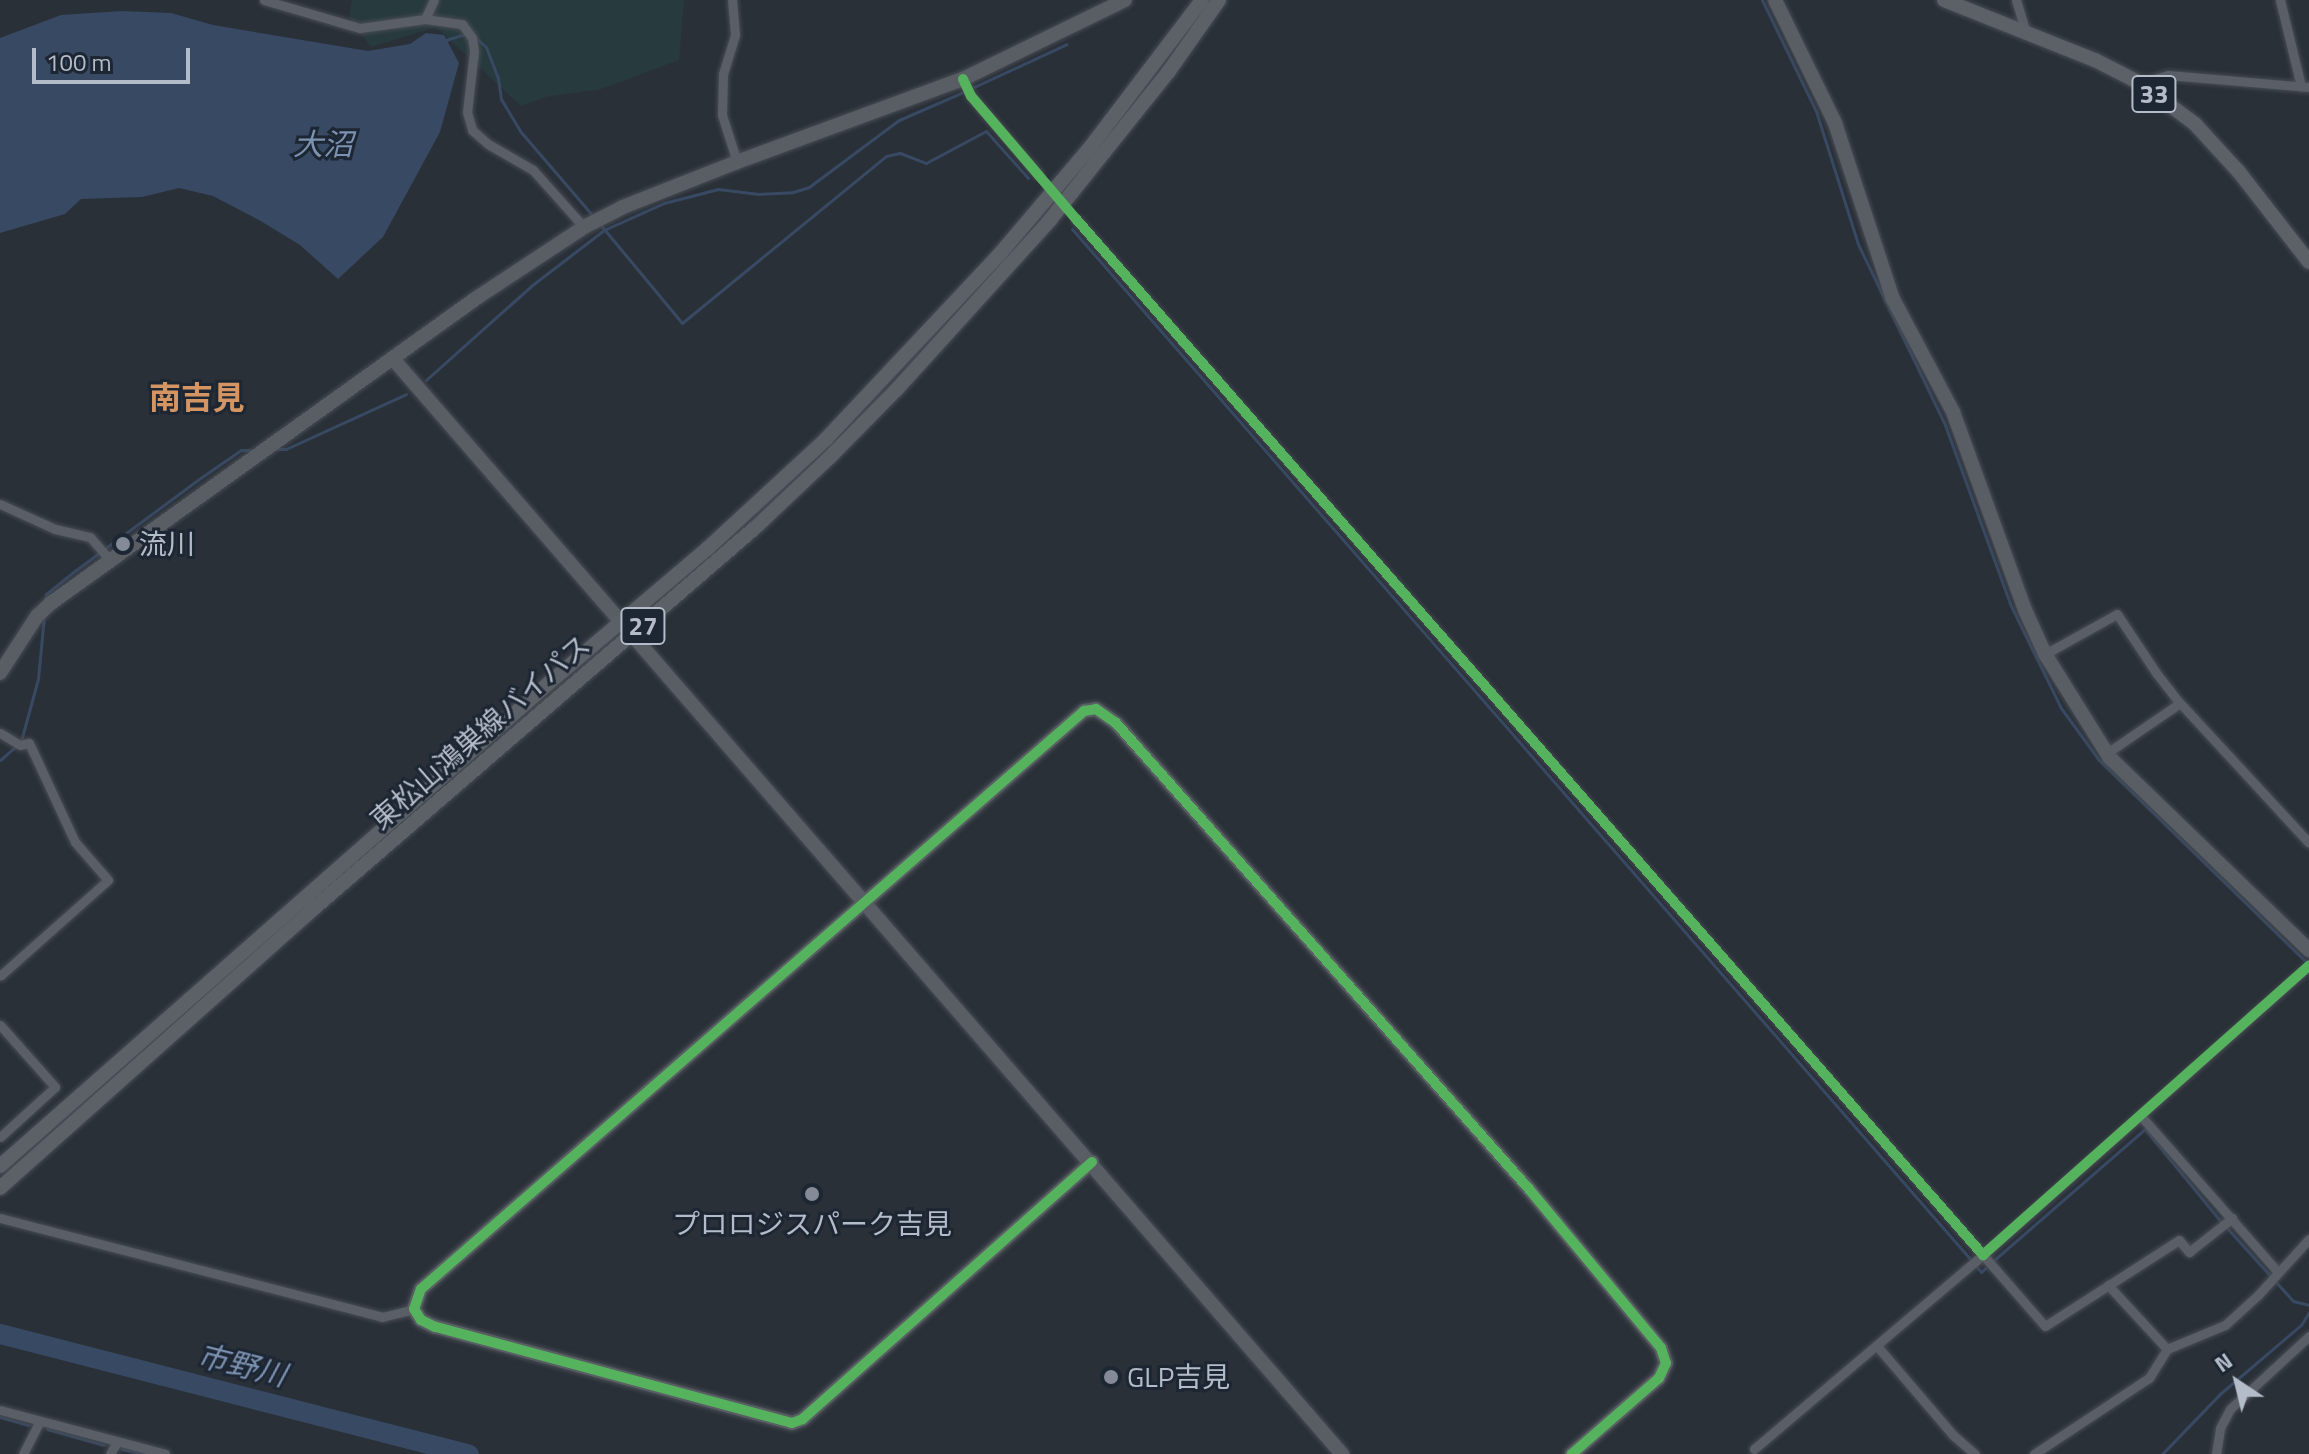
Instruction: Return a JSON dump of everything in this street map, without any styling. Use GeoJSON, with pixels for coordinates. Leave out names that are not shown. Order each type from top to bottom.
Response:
{"type":"FeatureCollection","features":[{"type":"Feature","properties":{"kind":"main road","name":"東松山鴻巣線バイパス"},"geometry":{"type":"LineString","coordinates":[[0,1166],[708,548],[826,439],[930,330],[1089,149],[1202,0]]}},
{"type":"Feature","properties":{"kind":"main road","name":"東松山鴻巣線バイパス"},"geometry":{"type":"LineString","coordinates":[[0,1188],[312,910],[633,635],[818,468],[936,347],[1104,155],[1219,0]]}},
{"type":"Feature","properties":{"kind":"main road","name":"33"},"geometry":{"type":"LineString","coordinates":[[1944,0],[2095,60],[2140,83],[2195,124],[2239,172],[2309,262]]}},
{"type":"Feature","properties":{"kind":"street"},"geometry":{"type":"LineString","coordinates":[[264,0],[360,28],[425,19],[462,24],[472,38],[467,112],[472,130],[488,144],[533,170],[584,227]]}},
{"type":"Feature","properties":{"kind":"street"},"geometry":{"type":"LineString","coordinates":[[425,19],[434,0]]}},
{"type":"Feature","properties":{"kind":"street"},"geometry":{"type":"LineString","coordinates":[[732,0],[735,35],[723,74],[722,115],[737,162]]}},
{"type":"Feature","properties":{"kind":"street"},"geometry":{"type":"LineString","coordinates":[[0,673],[37,616],[110,560],[394,360],[478,297],[584,227],[623,207],[737,162],[963,79],[1125,0]]}},
{"type":"Feature","properties":{"kind":"street"},"geometry":{"type":"LineString","coordinates":[[1775,0],[1835,123],[1893,299],[1953,412],[2025,610],[2045,654],[2107,753],[2309,950]]}},
{"type":"Feature","properties":{"kind":"street"},"geometry":{"type":"LineString","coordinates":[[2016,0],[2026,32]]}},
{"type":"Feature","properties":{"kind":"street"},"geometry":{"type":"LineString","coordinates":[[2140,83],[2168,75],[2305,86],[2280,0]]}},
{"type":"Feature","properties":{"kind":"street"},"geometry":{"type":"LineString","coordinates":[[963,79],[971,96],[1038,174]]}},
{"type":"Feature","properties":{"kind":"street"},"geometry":{"type":"LineString","coordinates":[[1077,220],[2045,1326],[2179,1240],[2189,1252],[2227,1222]]}},
{"type":"Feature","properties":{"kind":"street"},"geometry":{"type":"LineString","coordinates":[[394,360],[1342,1454]]}},
{"type":"Feature","properties":{"kind":"street"},"geometry":{"type":"LineString","coordinates":[[0,504],[55,529],[90,537],[110,560]]}},
{"type":"Feature","properties":{"kind":"street"},"geometry":{"type":"LineString","coordinates":[[2045,654],[2117,614],[2180,703],[2309,843]]}},
{"type":"Feature","properties":{"kind":"street"},"geometry":{"type":"LineString","coordinates":[[2107,753],[2180,703]]}},
{"type":"Feature","properties":{"kind":"street"},"geometry":{"type":"LineString","coordinates":[[414,1309],[421,1289],[1084,711],[1096,709],[1106,715],[1529,1189],[1661,1348],[1666,1363],[1659,1378],[1572,1454]]}},
{"type":"Feature","properties":{"kind":"street"},"geometry":{"type":"LineString","coordinates":[[0,733],[20,745],[29,743],[75,842],[108,880],[0,976]]}},
{"type":"Feature","properties":{"kind":"street"},"geometry":{"type":"LineString","coordinates":[[1754,1449],[1984,1257],[2309,966]]}},
{"type":"Feature","properties":{"kind":"street"},"geometry":{"type":"LineString","coordinates":[[0,1025],[55,1087],[0,1137]]}},
{"type":"Feature","properties":{"kind":"street"},"geometry":{"type":"LineString","coordinates":[[2140,1115],[2227,1222],[2278,1272]]}},
{"type":"Feature","properties":{"kind":"street"},"geometry":{"type":"LineString","coordinates":[[414,1309],[421,1320],[435,1327],[792,1423],[803,1419],[1092,1162]]}},
{"type":"Feature","properties":{"kind":"street"},"geometry":{"type":"LineString","coordinates":[[0,1218],[382,1317],[414,1309]]}},
{"type":"Feature","properties":{"kind":"street"},"geometry":{"type":"LineString","coordinates":[[2034,1454],[2149,1378],[2167,1349],[2225,1325],[2258,1295],[2309,1239]]}},
{"type":"Feature","properties":{"kind":"street"},"geometry":{"type":"LineString","coordinates":[[2108,1285],[2167,1349]]}},
{"type":"Feature","properties":{"kind":"street"},"geometry":{"type":"LineString","coordinates":[[2216,1454],[2220,1428],[2230,1409],[2309,1336]]}},
{"type":"Feature","properties":{"kind":"street"},"geometry":{"type":"LineString","coordinates":[[1877,1346],[1953,1435],[1975,1454]]}},
{"type":"Feature","properties":{"kind":"street"},"geometry":{"type":"LineString","coordinates":[[0,1410],[165,1454]]}},
{"type":"Feature","properties":{"kind":"street"},"geometry":{"type":"LineString","coordinates":[[23,1454],[40,1421]]}},
{"type":"Feature","properties":{"kind":"street"},"geometry":{"type":"LineString","coordinates":[[110,1454],[117,1442]]}},
{"type":"Feature","properties":{"kind":"green space"},"geometry":{"type":"Polygon","coordinates":[[[352,0],[684,0],[679,60],[601,89],[545,97],[521,106],[436,27],[371,47],[349,17],[352,0]]]}},
{"type":"Feature","properties":{"kind":"water","name":"大沼"},"geometry":{"type":"Polygon","coordinates":[[[122,11],[171,13],[213,25],[368,51],[410,44],[426,33],[444,35],[459,63],[440,132],[383,237],[338,279],[300,245],[259,220],[213,196],[179,188],[142,197],[81,199],[65,214],[0,233],[0,38],[61,15],[122,11]]]}},
{"type":"Feature","properties":{"kind":"waterway"},"geometry":{"type":"LineString","coordinates":[[1762,0],[1816,111],[1858,244],[1945,425],[2010,604],[2061,708],[2098,759],[2309,965]]}},
{"type":"Feature","properties":{"kind":"waterway"},"geometry":{"type":"LineString","coordinates":[[446,40],[465,34]]}},
{"type":"Feature","properties":{"kind":"waterway"},"geometry":{"type":"LineString","coordinates":[[473,35],[486,47],[498,78],[501,99],[520,131],[594,217]]}},
{"type":"Feature","properties":{"kind":"waterway"},"geometry":{"type":"LineString","coordinates":[[974,87],[1067,44]]}},
{"type":"Feature","properties":{"kind":"waterway"},"geometry":{"type":"LineString","coordinates":[[426,380],[531,286],[604,230],[664,203],[718,189],[759,194],[793,192],[809,187],[899,120],[961,93]]}},
{"type":"Feature","properties":{"kind":"waterway"},"geometry":{"type":"LineString","coordinates":[[599,223],[682,323],[886,156],[900,153],[926,163],[986,131],[1028,178]]}},
{"type":"Feature","properties":{"kind":"waterway"},"geometry":{"type":"LineString","coordinates":[[1072,229],[1971,1260]]}},
{"type":"Feature","properties":{"kind":"waterway"},"geometry":{"type":"LineString","coordinates":[[276,449],[286,449],[406,394]]}},
{"type":"Feature","properties":{"kind":"waterway"},"geometry":{"type":"LineString","coordinates":[[45,601],[46,594],[76,570],[199,479],[241,450],[256,450]]}},
{"type":"Feature","properties":{"kind":"waterway"},"geometry":{"type":"LineString","coordinates":[[21,741],[38,679],[44,616]]}},
{"type":"Feature","properties":{"kind":"waterway"},"geometry":{"type":"LineString","coordinates":[[0,760],[15,747]]}},
{"type":"Feature","properties":{"kind":"waterway"},"geometry":{"type":"LineString","coordinates":[[1993,1261],[2145,1129],[2221,1222]]}},
{"type":"Feature","properties":{"kind":"waterway"},"geometry":{"type":"LineString","coordinates":[[2226,1227],[2293,1301],[2309,1305]]}},
{"type":"Feature","properties":{"kind":"waterway"},"geometry":{"type":"LineString","coordinates":[[1976,1266],[1981,1272],[1988,1266]]}},
{"type":"Feature","properties":{"kind":"waterway"},"geometry":{"type":"LineString","coordinates":[[2162,1454],[2221,1393],[2301,1325],[2309,1312]]}},
{"type":"Feature","properties":{"kind":"waterway","name":"市野川"},"geometry":{"type":"LineString","coordinates":[[0,1334],[469,1454]]}},
{"type":"Feature","properties":{"kind":"waterway"},"geometry":{"type":"LineString","coordinates":[[0,1417],[28,1425]]}},
{"type":"Feature","properties":{"kind":"waterway"},"geometry":{"type":"LineString","coordinates":[[47,1429],[104,1445]]}},
{"type":"Feature","properties":{"kind":"waterway"},"geometry":{"type":"LineString","coordinates":[[122,1449],[143,1454]]}},
{"type":"Feature","properties":{"kind":"tunnel"},"geometry":{"type":"LineString","coordinates":[[1038,174],[1077,220]]}},
{"type":"Feature","properties":{"kind":"cycle path"},"geometry":{"type":"LineString","coordinates":[[963,79],[971,96],[1077,220],[1983,1255],[2309,966]]}},
{"type":"Feature","properties":{"kind":"cycle path"},"geometry":{"type":"LineString","coordinates":[[1092,1162],[803,1419],[792,1423],[435,1327],[421,1320],[414,1309],[421,1289],[1084,711],[1096,709],[1116,723],[1529,1189],[1661,1348],[1666,1363],[1659,1378],[1572,1454]]}},
{"type":"Feature","properties":{"kind":"place","name":"流川"},"geometry":{"type":"Point","coordinates":[123,544]}},
{"type":"Feature","properties":{"kind":"place","name":"プロロジスパーク吉見"},"geometry":{"type":"Point","coordinates":[812,1194]}},
{"type":"Feature","properties":{"kind":"place","name":"GLP吉見"},"geometry":{"type":"Point","coordinates":[1111,1377]}},
{"type":"Feature","properties":{"kind":"district","name":"南吉見"},"geometry":{"type":"Point","coordinates":[197,397]}}]}
